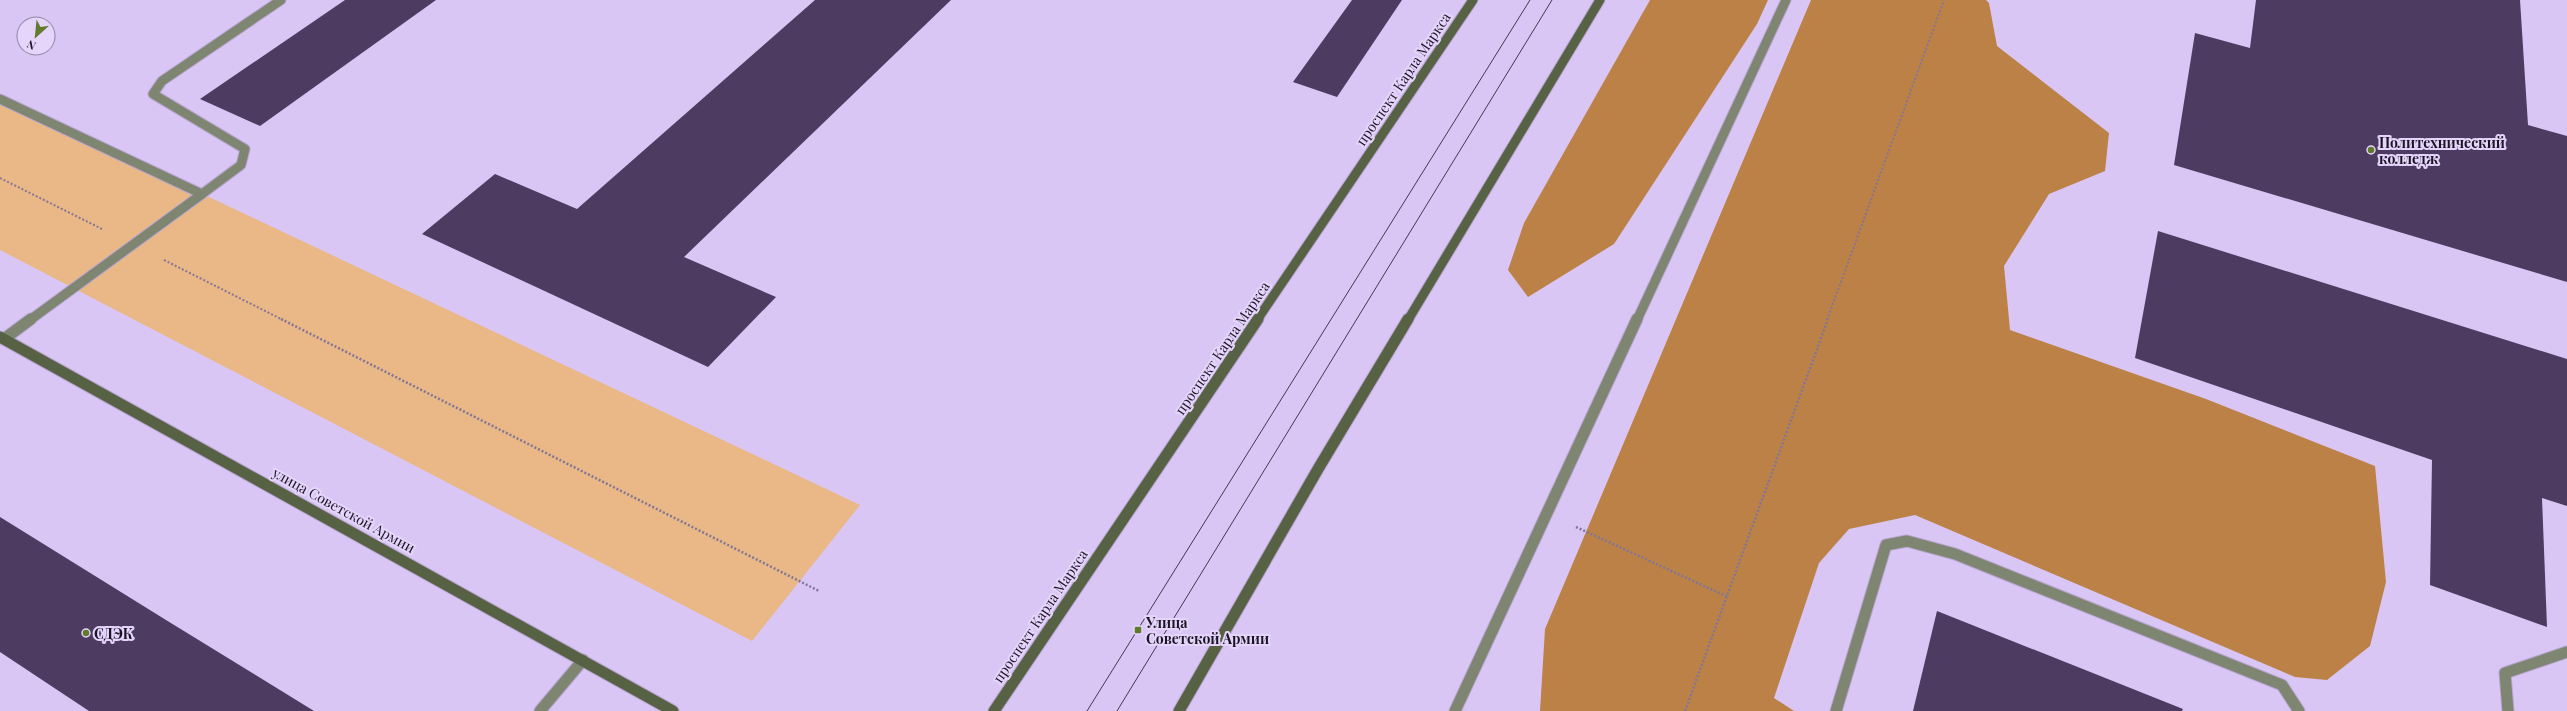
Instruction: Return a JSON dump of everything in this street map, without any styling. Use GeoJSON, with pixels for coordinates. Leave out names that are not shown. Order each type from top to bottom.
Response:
{"type":"FeatureCollection","features":[{"type":"Feature","properties":{"kind":"main road","name":"проспект Карла Маркса"},"geometry":{"type":"LineString","coordinates":[[994,711],[1473,0]]}},
{"type":"Feature","properties":{"kind":"main road"},"geometry":{"type":"LineString","coordinates":[[1179,711],[1322,462],[1600,0]]}},
{"type":"Feature","properties":{"kind":"main road","name":"улица Советской Армии"},"geometry":{"type":"LineString","coordinates":[[2,338],[584,660],[673,711]]}},
{"type":"Feature","properties":{"kind":"lane"},"geometry":{"type":"LineString","coordinates":[[2,338],[134,245],[241,165],[245,149],[152,94],[162,81],[281,0]]}},
{"type":"Feature","properties":{"kind":"lane"},"geometry":{"type":"LineString","coordinates":[[1455,711],[1786,0]]}},
{"type":"Feature","properties":{"kind":"lane"},"geometry":{"type":"LineString","coordinates":[[0,99],[202,194]]}},
{"type":"Feature","properties":{"kind":"lane"},"geometry":{"type":"LineString","coordinates":[[1836,711],[1886,545],[1907,541],[1955,554],[2282,685],[2299,711]]}},
{"type":"Feature","properties":{"kind":"lane"},"geometry":{"type":"LineString","coordinates":[[2508,711],[2505,673],[2567,652]]}},
{"type":"Feature","properties":{"kind":"lane"},"geometry":{"type":"LineString","coordinates":[[540,711],[584,660]]}},
{"type":"Feature","properties":{"kind":"path"},"geometry":{"type":"LineString","coordinates":[[1685,711],[1728,597],[1944,0]]}},
{"type":"Feature","properties":{"kind":"path"},"geometry":{"type":"LineString","coordinates":[[0,178],[819,591]]}},
{"type":"Feature","properties":{"kind":"path"},"geometry":{"type":"LineString","coordinates":[[1548,514],[1728,597]]}},
{"type":"Feature","properties":{"kind":"shaded area"},"geometry":{"type":"Polygon","coordinates":[[[1650,0],[1768,0],[1757,24],[1614,244],[1528,297],[1508,270],[1524,223],[1650,0]]]}},
{"type":"Feature","properties":{"kind":"shaded area"},"geometry":{"type":"Polygon","coordinates":[[[1811,0],[1986,0],[1989,3],[1997,46],[2109,133],[2105,171],[2049,194],[2004,266],[2010,330],[2206,399],[2375,466],[2386,582],[2370,646],[2327,680],[2295,677],[1915,515],[1849,529],[1819,563],[1774,698],[1794,711],[1540,711],[1545,629],[1811,0]]]}},
{"type":"Feature","properties":{"kind":"shaded area"},"geometry":{"type":"Polygon","coordinates":[[[0,98],[860,505],[752,641],[0,250],[0,98]]]}},
{"type":"Feature","properties":{"kind":"building"},"geometry":{"type":"Polygon","coordinates":[[[345,0],[436,0],[260,126],[200,99],[345,0]]]}},
{"type":"Feature","properties":{"kind":"building"},"geometry":{"type":"Polygon","coordinates":[[[815,0],[951,0],[684,257],[776,297],[708,367],[422,234],[495,174],[577,209],[815,0]]]}},
{"type":"Feature","properties":{"kind":"building"},"geometry":{"type":"Polygon","coordinates":[[[1352,0],[1402,0],[1337,97],[1293,82],[1352,0]]]}},
{"type":"Feature","properties":{"kind":"building","name":"Политехнический колледж"},"geometry":{"type":"Polygon","coordinates":[[[2256,0],[2520,0],[2528,125],[2567,136],[2567,282],[2174,165],[2195,33],[2250,48],[2256,0]]]}},
{"type":"Feature","properties":{"kind":"building"},"geometry":{"type":"Polygon","coordinates":[[[2158,231],[2567,359],[2567,506],[2542,498],[2547,627],[2430,585],[2432,460],[2135,358],[2158,231]]]}},
{"type":"Feature","properties":{"kind":"building"},"geometry":{"type":"Polygon","coordinates":[[[0,517],[314,711],[89,711],[0,652],[0,517]]]}},
{"type":"Feature","properties":{"kind":"building"},"geometry":{"type":"Polygon","coordinates":[[[1937,611],[2183,709],[2182,711],[1913,711],[1937,611]]]}},
{"type":"Feature","properties":{"kind":"tram line"},"geometry":{"type":"LineString","coordinates":[[1087,711],[1530,0]]}},
{"type":"Feature","properties":{"kind":"tram line"},"geometry":{"type":"LineString","coordinates":[[1117,711],[1552,0]]}},
{"type":"Feature","properties":{"kind":"place","name":"Политехнический колледж"},"geometry":{"type":"Point","coordinates":[2371,150]}},
{"type":"Feature","properties":{"kind":"place","name":"Улица Советской Армии"},"geometry":{"type":"Point","coordinates":[1138,630]}},
{"type":"Feature","properties":{"kind":"place","name":"СДЭК"},"geometry":{"type":"Point","coordinates":[86,633]}}]}
